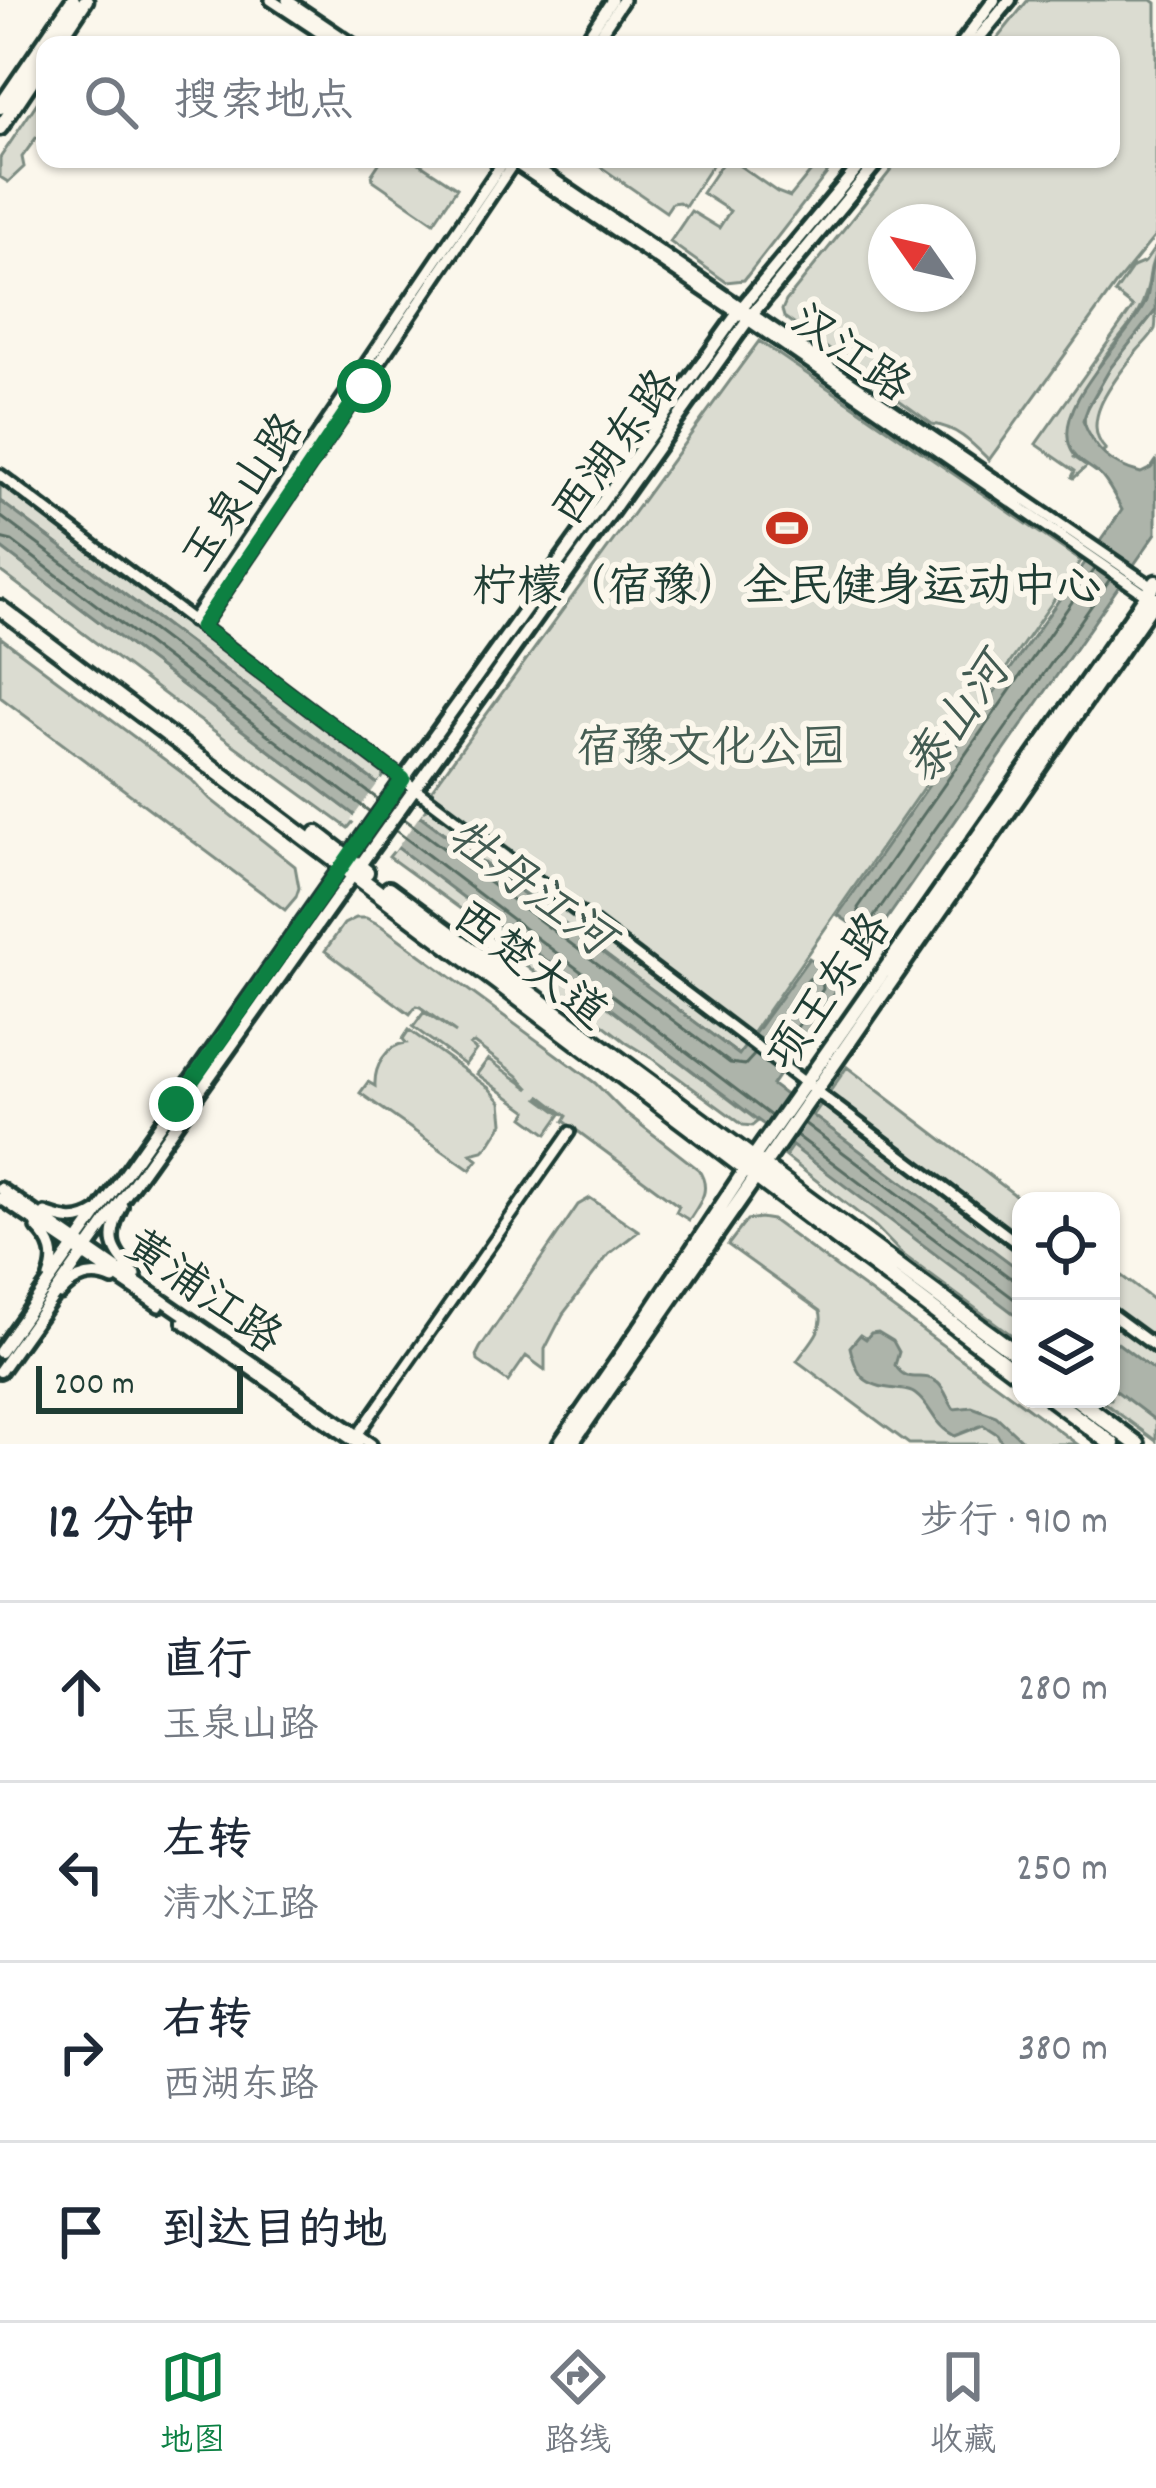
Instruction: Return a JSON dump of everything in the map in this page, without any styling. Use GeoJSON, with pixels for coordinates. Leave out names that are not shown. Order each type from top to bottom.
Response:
{"type":"FeatureCollection","features":[{"type":"Feature","properties":{"kind":"highway","name":"西楚大道"},"geometry":{"type":"LineString","coordinates":[[0,596],[351,866]]}},
{"type":"Feature","properties":{"kind":"highway","name":"西楚大道"},"geometry":{"type":"LineString","coordinates":[[0,608],[759,1160],[1012,1350]]}},
{"type":"Feature","properties":{"kind":"highway","name":"西楚大道"},"geometry":{"type":"LineString","coordinates":[[759,1160],[1012,1369]]}},
{"type":"Feature","properties":{"kind":"highway"},"geometry":{"type":"LineString","coordinates":[[1064,1408],[1112,1444]]}},
{"type":"Feature","properties":{"kind":"highway"},"geometry":{"type":"LineString","coordinates":[[1089,1408],[1137,1444]]}},
{"type":"Feature","properties":{"kind":"main road"},"geometry":{"type":"LineString","coordinates":[[48,36],[73,0]]}},
{"type":"Feature","properties":{"kind":"main road"},"geometry":{"type":"LineString","coordinates":[[62,36],[86,0]]}},
{"type":"Feature","properties":{"kind":"main road"},"geometry":{"type":"LineString","coordinates":[[968,36],[994,0]]}},
{"type":"Feature","properties":{"kind":"main road"},"geometry":{"type":"LineString","coordinates":[[981,36],[1010,0]]}},
{"type":"Feature","properties":{"kind":"main road"},"geometry":{"type":"LineString","coordinates":[[0,107],[36,54]]}},
{"type":"Feature","properties":{"kind":"main road"},"geometry":{"type":"LineString","coordinates":[[0,128],[36,74]]}},
{"type":"Feature","properties":{"kind":"main road","name":"西湖东路"},"geometry":{"type":"LineString","coordinates":[[0,1371],[28,1322],[351,866],[363,836],[405,788],[746,313],[859,168]]}},
{"type":"Feature","properties":{"kind":"main road","name":"西湖东路"},"geometry":{"type":"LineString","coordinates":[[746,313],[872,168]]}},
{"type":"Feature","properties":{"kind":"main road","name":"项王东路"},"geometry":{"type":"LineString","coordinates":[[560,1444],[1154,592]]}},
{"type":"Feature","properties":{"kind":"main road","name":"西湖东路"},"geometry":{"type":"LineString","coordinates":[[351,866],[375,845],[405,788]]}},
{"type":"Feature","properties":{"kind":"main road","name":"项王东路"},"geometry":{"type":"LineString","coordinates":[[571,1444],[759,1160]]}},
{"type":"Feature","properties":{"kind":"main road","name":"西湖东路"},"geometry":{"type":"LineString","coordinates":[[0,1352],[28,1322]]}},
{"type":"Feature","properties":{"kind":"street"},"geometry":{"type":"LineString","coordinates":[[272,0],[326,36]]}},
{"type":"Feature","properties":{"kind":"street"},"geometry":{"type":"LineString","coordinates":[[287,0],[341,36]]}},
{"type":"Feature","properties":{"kind":"street"},"geometry":{"type":"LineString","coordinates":[[588,36],[612,0]]}},
{"type":"Feature","properties":{"kind":"street"},"geometry":{"type":"LineString","coordinates":[[599,36],[623,0]]}},
{"type":"Feature","properties":{"kind":"street","name":"玉泉山路"},"geometry":{"type":"LineString","coordinates":[[197,624],[508,168]]}},
{"type":"Feature","properties":{"kind":"street","name":"汉江路"},"geometry":{"type":"LineString","coordinates":[[525,168],[1154,592]]}},
{"type":"Feature","properties":{"kind":"street"},"geometry":{"type":"LineString","coordinates":[[0,475],[405,788],[788,1069],[806,1092],[1012,1240]]}},
{"type":"Feature","properties":{"kind":"street"},"geometry":{"type":"LineString","coordinates":[[356,1440],[570,1132]]}},
{"type":"Feature","properties":{"kind":"street"},"geometry":{"type":"LineString","coordinates":[[22,1208],[75,1221],[99,1210],[128,1183]]}},
{"type":"Feature","properties":{"kind":"street"},"geometry":{"type":"LineString","coordinates":[[128,1183],[112,1241],[116,1254],[155,1299]]}},
{"type":"Feature","properties":{"kind":"street","name":"黄浦江路"},"geometry":{"type":"LineString","coordinates":[[0,1188],[22,1208],[356,1440],[371,1444]]}},
{"type":"Feature","properties":{"kind":"street","name":"黄浦江路"},"geometry":{"type":"LineString","coordinates":[[0,1198],[22,1208]]}},
{"type":"Feature","properties":{"kind":"street"},"geometry":{"type":"LineString","coordinates":[[22,1208],[45,1236],[54,1257],[28,1322]]}},
{"type":"Feature","properties":{"kind":"street"},"geometry":{"type":"LineString","coordinates":[[28,1322],[68,1284],[92,1274],[155,1299]]}},
{"type":"Feature","properties":{"kind":"street"},"geometry":{"type":"LineString","coordinates":[[1120,1320],[1156,1347]]}},
{"type":"Feature","properties":{"kind":"green space"},"geometry":{"type":"Polygon","coordinates":[[[1028,0],[1156,3],[1156,235],[989,460],[964,437],[932,424],[784,317],[782,310],[893,168],[1120,168],[1120,36],[999,36],[1028,0]]]}},
{"type":"Feature","properties":{"kind":"green space"},"geometry":{"type":"Polygon","coordinates":[[[36,104],[36,138],[22,157],[24,167],[8,182],[0,177],[0,158],[36,104]]]}},
{"type":"Feature","properties":{"kind":"green space"},"geometry":{"type":"Polygon","coordinates":[[[376,168],[427,168],[457,188],[434,222],[373,180],[376,168]]]}},
{"type":"Feature","properties":{"kind":"green space"},"geometry":{"type":"Polygon","coordinates":[[[602,168],[710,168],[685,206],[672,203],[666,212],[602,168]]]}},
{"type":"Feature","properties":{"kind":"green space"},"geometry":{"type":"Polygon","coordinates":[[[719,168],[743,168],[790,197],[814,168],[831,168],[744,280],[726,282],[670,242],[691,211],[719,228],[730,211],[702,193],[719,168]]]}},
{"type":"Feature","properties":{"kind":"green space"},"geometry":{"type":"Polygon","coordinates":[[[1156,246],[1142,305],[1091,382],[1074,457],[1087,466],[1074,478],[1075,471],[1036,444],[1133,307],[1115,293],[1156,246]]]}},
{"type":"Feature","properties":{"kind":"green space"},"geometry":{"type":"Polygon","coordinates":[[[1156,310],[1154,332],[1111,386],[1098,413],[1098,438],[1106,450],[1101,454],[1088,435],[1085,413],[1111,367],[1156,310]]]}},
{"type":"Feature","properties":{"kind":"green space","name":"宿豫文化公园"},"geometry":{"type":"Polygon","coordinates":[[[759,341],[1081,561],[751,1035],[435,797],[432,789],[759,341]]]}},
{"type":"Feature","properties":{"kind":"green space"},"geometry":{"type":"Polygon","coordinates":[[[0,477],[381,767],[383,777],[378,784],[0,501],[0,477]]]}},
{"type":"Feature","properties":{"kind":"green space"},"geometry":{"type":"Polygon","coordinates":[[[0,547],[357,817],[348,828],[0,571],[0,547]]]}},
{"type":"Feature","properties":{"kind":"green space"},"geometry":{"type":"Polygon","coordinates":[[[0,637],[192,780],[295,866],[299,888],[285,910],[0,697],[0,637]]]}},
{"type":"Feature","properties":{"kind":"green space"},"geometry":{"type":"Polygon","coordinates":[[[429,806],[748,1043],[739,1055],[420,815],[429,806]]]}},
{"type":"Feature","properties":{"kind":"green space"},"geometry":{"type":"Polygon","coordinates":[[[397,847],[758,1121],[743,1125],[627,1043],[505,949],[473,918],[389,857],[397,847]]]}},
{"type":"Feature","properties":{"kind":"green space"},"geometry":{"type":"Polygon","coordinates":[[[356,918],[380,925],[595,1083],[698,1169],[704,1189],[689,1220],[676,1212],[679,1206],[564,1121],[567,1116],[541,1096],[561,1114],[547,1134],[524,1117],[528,1111],[477,1074],[488,1059],[530,1089],[517,1075],[474,1043],[470,1045],[476,1050],[465,1065],[413,1027],[424,1012],[456,1033],[420,1007],[410,1014],[325,951],[344,924],[356,918]]]}},
{"type":"Feature","properties":{"kind":"green space"},"geometry":{"type":"Polygon","coordinates":[[[409,1030],[489,1088],[501,1102],[503,1123],[483,1151],[471,1154],[478,1160],[470,1170],[360,1093],[368,1082],[375,1086],[383,1058],[406,1043],[403,1039],[409,1030]]]}},
{"type":"Feature","properties":{"kind":"green space"},"geometry":{"type":"Polygon","coordinates":[[[847,1067],[1012,1193],[1012,1335],[902,1254],[876,1227],[785,1156],[847,1067]]]}},
{"type":"Feature","properties":{"kind":"green space"},"geometry":{"type":"Polygon","coordinates":[[[590,1198],[639,1231],[609,1254],[563,1314],[545,1349],[545,1370],[526,1356],[508,1382],[478,1361],[477,1354],[578,1205],[590,1198]]]}},
{"type":"Feature","properties":{"kind":"green space"},"geometry":{"type":"Polygon","coordinates":[[[747,1220],[772,1220],[1012,1396],[1012,1408],[1028,1408],[1077,1444],[909,1444],[797,1361],[818,1331],[820,1311],[728,1245],[747,1220]]]}},
{"type":"Feature","properties":{"kind":"green space"},"geometry":{"type":"Polygon","coordinates":[[[1120,1275],[1156,1302],[1156,1441],[1111,1408],[1120,1408],[1120,1275]]]}},
{"type":"Feature","properties":{"kind":"water"},"geometry":{"type":"Polygon","coordinates":[[[1156,259],[1156,310],[1111,367],[1083,421],[1098,449],[1121,466],[1141,473],[1156,461],[1156,533],[873,939],[838,915],[1122,510],[1103,478],[1073,452],[1068,429],[1082,392],[1145,303],[1156,259]]]}},
{"type":"Feature","properties":{"kind":"water"},"geometry":{"type":"Polygon","coordinates":[[[0,501],[739,1055],[809,958],[843,981],[772,1085],[1012,1264],[1012,1312],[0,547],[0,501]]]}},
{"type":"Feature","properties":{"kind":"water"},"geometry":{"type":"Polygon","coordinates":[[[878,1332],[893,1341],[900,1372],[938,1383],[954,1409],[972,1407],[996,1416],[1026,1444],[1003,1444],[983,1425],[955,1436],[913,1393],[864,1378],[850,1347],[860,1335],[866,1339],[878,1332]]]}},
{"type":"Feature","properties":{"kind":"water"},"geometry":{"type":"Polygon","coordinates":[[[1120,1345],[1156,1372],[1156,1421],[1120,1394],[1120,1345]]]}},
{"type":"Feature","properties":{"kind":"pier"},"geometry":{"type":"Polygon","coordinates":[[[381,779],[423,811],[394,852],[351,820],[381,779]]]}},
{"type":"Feature","properties":{"kind":"place","name":"柠檬（宿豫）全民健身运动中心"},"geometry":{"type":"Point","coordinates":[787,528]}},
{"type":"Feature","properties":{"kind":"route"},"geometry":{"type":"LineString","coordinates":[[176,1104],[403,779],[201,627],[364,386]]}},
{"type":"Feature","properties":{"kind":"water label","name":"泰山河"},"geometry":{"type":"Point","coordinates":[955,717]}},
{"type":"Feature","properties":{"kind":"water label","name":"牡丹江河"},"geometry":{"type":"Point","coordinates":[532,885]}}]}
